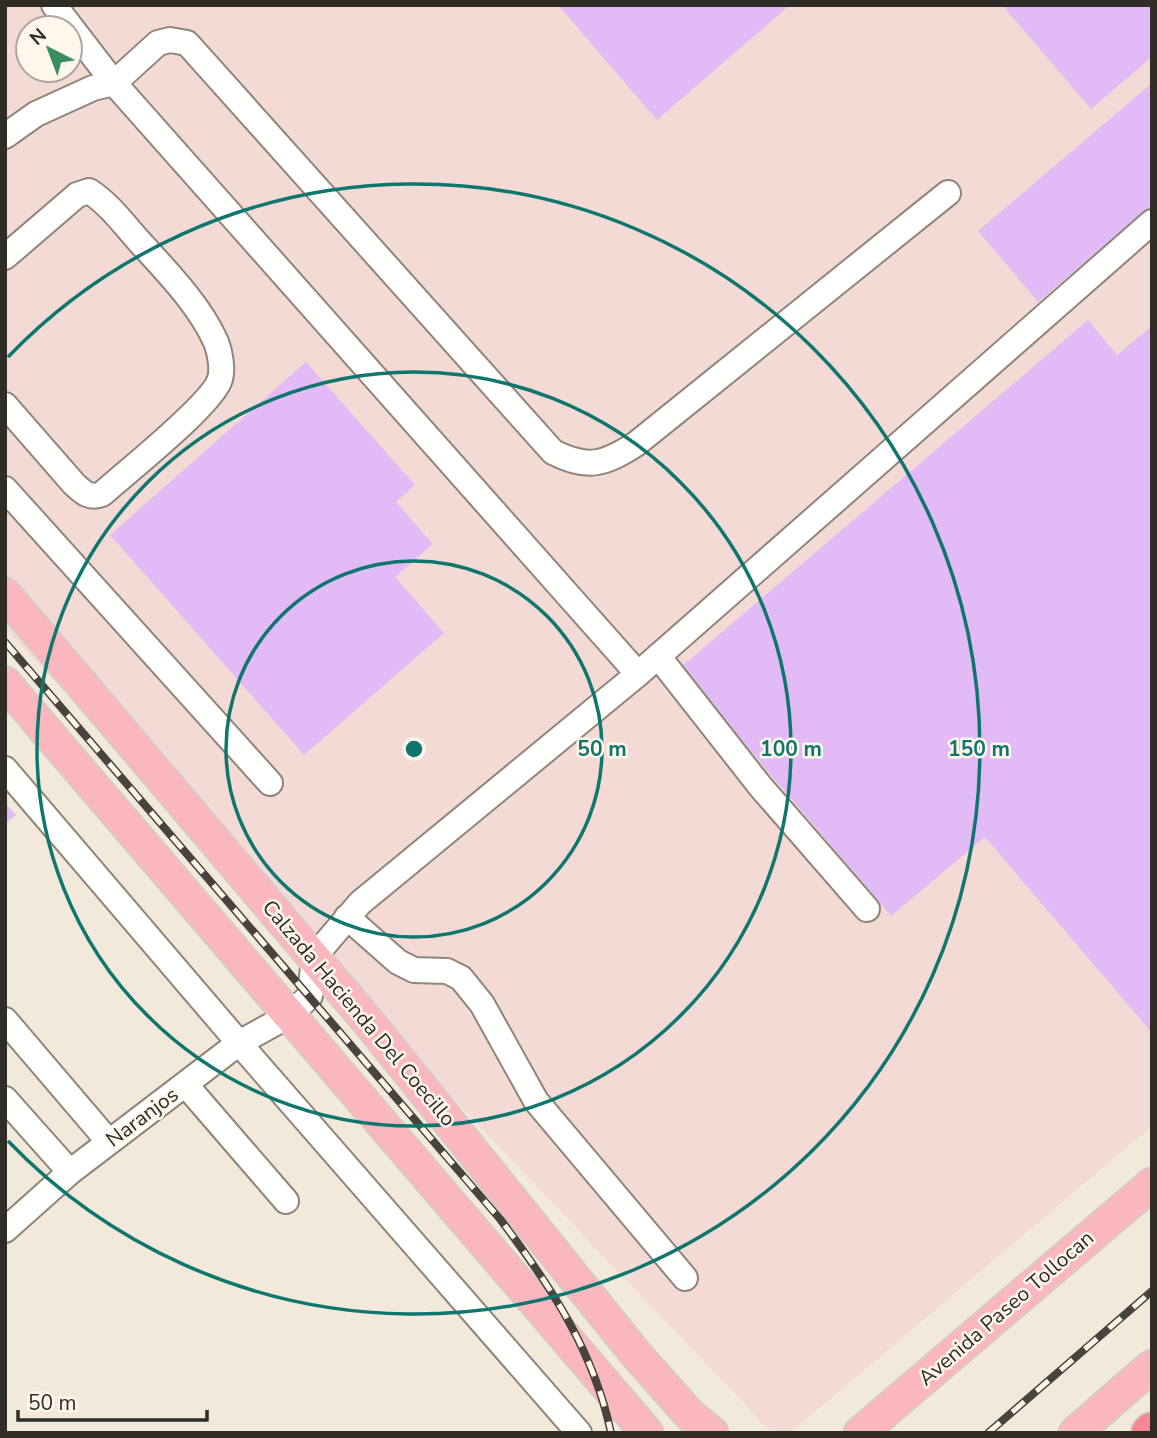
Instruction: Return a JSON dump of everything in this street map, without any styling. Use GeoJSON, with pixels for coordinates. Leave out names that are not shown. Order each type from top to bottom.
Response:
{"type":"FeatureCollection","features":[{"type":"Feature","properties":{"kind":"main road","name":"Calzada Hacienda Del Coecillo"},"geometry":{"type":"LineString","coordinates":[[5,594],[314,957],[604,1314],[689,1413],[712,1433]]}},
{"type":"Feature","properties":{"kind":"main road"},"geometry":{"type":"LineString","coordinates":[[5,683],[647,1433]]}},
{"type":"Feature","properties":{"kind":"main road","name":"Avenida Paseo Tollocan"},"geometry":{"type":"LineString","coordinates":[[860,1433],[1152,1184]]}},
{"type":"Feature","properties":{"kind":"main road"},"geometry":{"type":"LineString","coordinates":[[570,1343],[604,1314]]}},
{"type":"Feature","properties":{"kind":"main road"},"geometry":{"type":"LineString","coordinates":[[1075,1433],[1152,1366]]}},
{"type":"Feature","properties":{"kind":"main road"},"geometry":{"type":"LineString","coordinates":[[889,1433],[907,1393]]}},
{"type":"Feature","properties":{"kind":"main road"},"geometry":{"type":"LineString","coordinates":[[614,1396],[636,1433]]}},
{"type":"Feature","properties":{"kind":"street"},"geometry":{"type":"LineString","coordinates":[[54,5],[114,83],[638,674]]}},
{"type":"Feature","properties":{"kind":"street"},"geometry":{"type":"LineString","coordinates":[[5,136],[36,114],[93,88],[114,83],[158,43],[170,40],[187,43],[553,452],[567,459],[586,463],[610,461],[636,444],[948,193]]}},
{"type":"Feature","properties":{"kind":"street"},"geometry":{"type":"LineString","coordinates":[[5,257],[77,195],[89,191],[128,229],[195,308],[218,345],[221,365],[220,380],[204,404],[102,494],[95,497],[85,495],[74,484],[5,405]]}},
{"type":"Feature","properties":{"kind":"street"},"geometry":{"type":"LineString","coordinates":[[289,1016],[310,996],[314,957],[346,917],[638,674],[1152,222]]}},
{"type":"Feature","properties":{"kind":"street"},"geometry":{"type":"LineString","coordinates":[[5,489],[270,783]]}},
{"type":"Feature","properties":{"kind":"street"},"geometry":{"type":"LineString","coordinates":[[658,656],[760,786],[867,909]]}},
{"type":"Feature","properties":{"kind":"street"},"geometry":{"type":"LineString","coordinates":[[5,769],[239,1043],[579,1433]]}},
{"type":"Feature","properties":{"kind":"street"},"geometry":{"type":"LineString","coordinates":[[346,917],[398,962],[414,970],[447,971],[461,978],[481,1004],[536,1101],[685,1278]]}},
{"type":"Feature","properties":{"kind":"street","name":"Naranjos"},"geometry":{"type":"LineString","coordinates":[[5,1230],[70,1172],[239,1043],[289,1016]]}},
{"type":"Feature","properties":{"kind":"street"},"geometry":{"type":"LineString","coordinates":[[5,1020],[109,1142]]}},
{"type":"Feature","properties":{"kind":"street"},"geometry":{"type":"LineString","coordinates":[[185,1084],[286,1201]]}},
{"type":"Feature","properties":{"kind":"street"},"geometry":{"type":"LineString","coordinates":[[5,1099],[70,1172]]}},
{"type":"Feature","properties":{"kind":"shaded area"},"geometry":{"type":"Polygon","coordinates":[[[5,5],[1152,5],[1152,1126],[790,1433],[772,1433],[5,629],[5,5]]]}},
{"type":"Feature","properties":{"kind":"building"},"geometry":{"type":"Polygon","coordinates":[[[558,5],[790,5],[657,120],[558,5]]]}},
{"type":"Feature","properties":{"kind":"building"},"geometry":{"type":"Polygon","coordinates":[[[1002,5],[1152,5],[1152,57],[1091,109],[1002,5]]]}},
{"type":"Feature","properties":{"kind":"building"},"geometry":{"type":"Polygon","coordinates":[[[1152,83],[1152,205],[1038,302],[978,231],[1152,83]]]}},
{"type":"Feature","properties":{"kind":"building"},"geometry":{"type":"Polygon","coordinates":[[[1088,320],[1117,355],[1152,326],[1152,1033],[985,837],[891,916],[680,668],[1088,320]]]}},
{"type":"Feature","properties":{"kind":"building"},"geometry":{"type":"Polygon","coordinates":[[[306,362],[415,485],[396,502],[433,544],[395,577],[444,633],[304,755],[110,535],[306,362]]]}},
{"type":"Feature","properties":{"kind":"building"},"geometry":{"type":"Polygon","coordinates":[[[5,803],[16,815],[5,824],[5,803]]]}},
{"type":"Feature","properties":{"kind":"railway"},"geometry":{"type":"LineString","coordinates":[[5,642],[500,1219],[568,1320],[594,1374],[611,1433]]}},
{"type":"Feature","properties":{"kind":"railway"},"geometry":{"type":"LineString","coordinates":[[988,1433],[1152,1291]]}}]}
